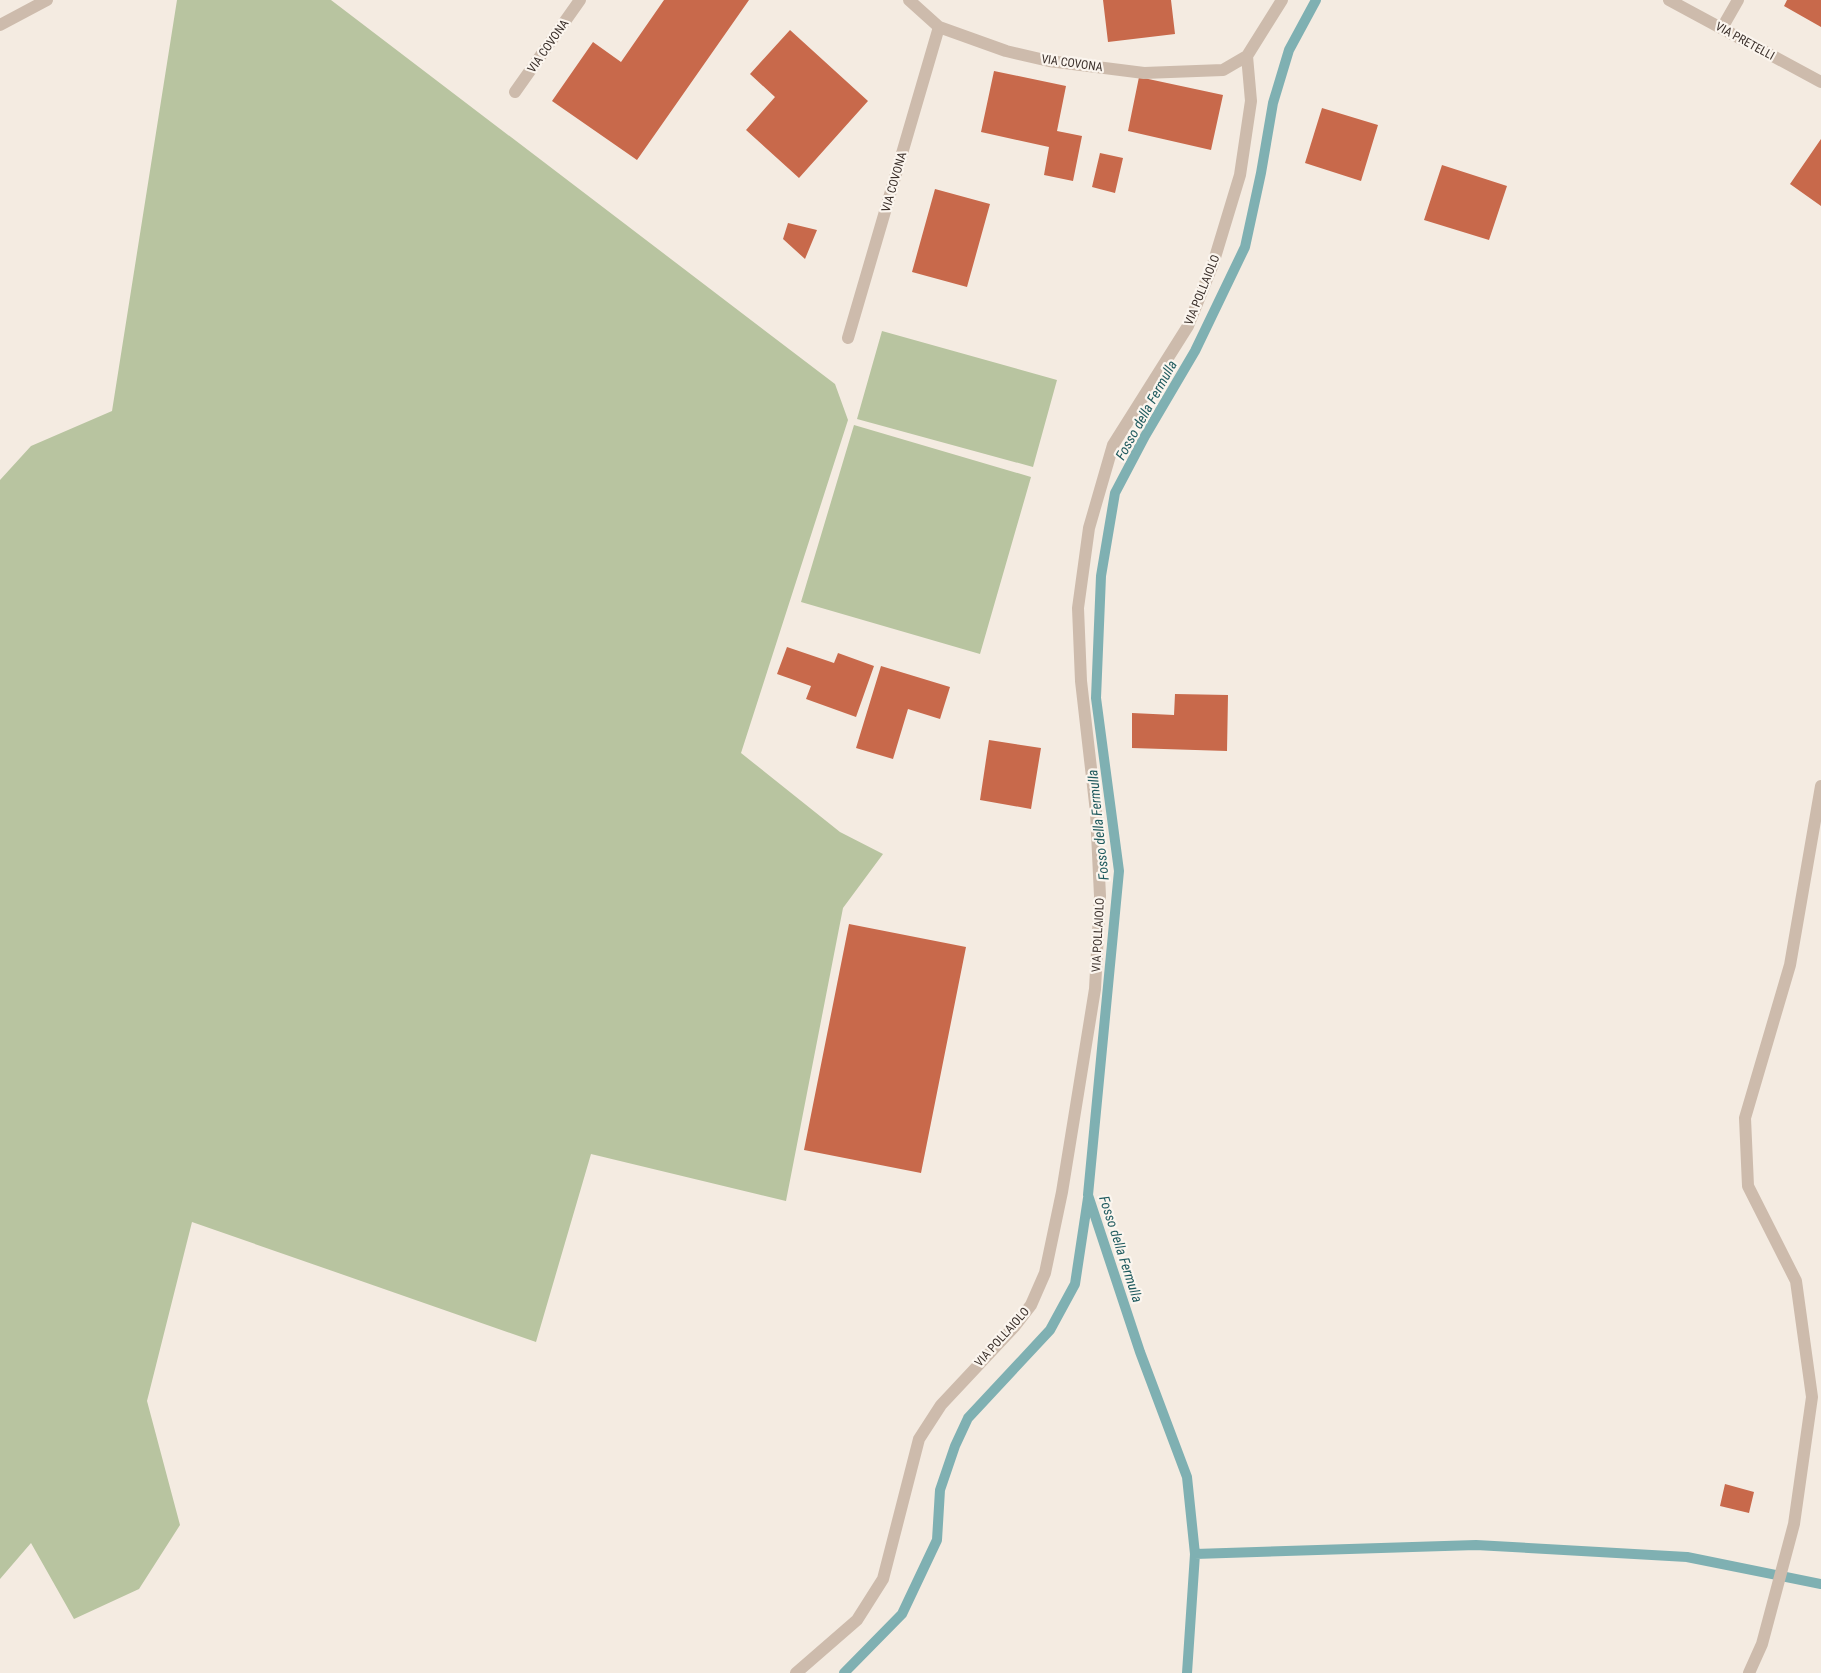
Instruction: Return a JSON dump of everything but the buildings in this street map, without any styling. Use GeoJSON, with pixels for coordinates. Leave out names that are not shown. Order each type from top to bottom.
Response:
{"type":"FeatureCollection","features":[{"type":"Feature","properties":{"kind":"street"},"geometry":{"type":"LineString","coordinates":[[0,25],[47,0]]}},
{"type":"Feature","properties":{"kind":"street","name":"VIA COVONA"},"geometry":{"type":"LineString","coordinates":[[515,92],[580,0]]}},
{"type":"Feature","properties":{"kind":"street","name":"VIA COVONA"},"geometry":{"type":"LineString","coordinates":[[909,0],[940,27],[1006,51],[1049,62],[1144,73],[1223,70],[1247,56]]}},
{"type":"Feature","properties":{"kind":"street"},"geometry":{"type":"LineString","coordinates":[[1247,56],[1282,0]]}},
{"type":"Feature","properties":{"kind":"street","name":"VIA PRETELLI"},"geometry":{"type":"LineString","coordinates":[[1669,0],[1821,82]]}},
{"type":"Feature","properties":{"kind":"street"},"geometry":{"type":"LineString","coordinates":[[1722,28],[1738,0]]}},
{"type":"Feature","properties":{"kind":"street","name":"VIA COVONA"},"geometry":{"type":"LineString","coordinates":[[848,338],[940,27]]}},
{"type":"Feature","properties":{"kind":"street","name":"VIA POLLAIOLO"},"geometry":{"type":"LineString","coordinates":[[796,1673],[857,1620],[883,1579],[919,1439],[941,1405],[1014,1327],[1031,1305],[1045,1273],[1062,1192],[1095,979],[1100,896],[1096,812],[1081,681],[1078,608],[1089,528],[1113,445],[1188,326],[1213,264],[1240,175],[1251,101],[1247,56]]}},
{"type":"Feature","properties":{"kind":"street"},"geometry":{"type":"LineString","coordinates":[[1749,1673],[1762,1644],[1794,1524],[1812,1397],[1796,1281],[1748,1186],[1745,1118],[1790,965],[1821,786]]}},
{"type":"Feature","properties":{"kind":"green space"},"geometry":{"type":"Polygon","coordinates":[[[177,0],[331,0],[835,384],[848,420],[741,753],[840,832],[883,854],[843,908],[786,1201],[591,1154],[536,1342],[192,1222],[147,1401],[180,1525],[139,1589],[74,1619],[31,1543],[0,1579],[0,480],[31,446],[112,411],[177,0]]]}},
{"type":"Feature","properties":{"kind":"green space"},"geometry":{"type":"Polygon","coordinates":[[[882,331],[1057,380],[1033,467],[857,419],[882,331]]]}},
{"type":"Feature","properties":{"kind":"green space"},"geometry":{"type":"Polygon","coordinates":[[[854,425],[1031,477],[980,654],[801,602],[854,425]]]}},
{"type":"Feature","properties":{"kind":"waterway","name":"Fosso della Fermulla"},"geometry":{"type":"LineString","coordinates":[[1187,1673],[1195,1554],[1187,1477],[1140,1352],[1088,1195],[1119,871],[1096,698],[1101,576],[1115,493],[1145,436],[1195,351],[1245,247],[1261,173],[1273,103],[1289,50],[1316,0]]}},
{"type":"Feature","properties":{"kind":"waterway"},"geometry":{"type":"LineString","coordinates":[[844,1673],[902,1614],[937,1540],[940,1490],[955,1446],[968,1418],[1050,1330],[1075,1284],[1088,1198]]}},
{"type":"Feature","properties":{"kind":"waterway"},"geometry":{"type":"LineString","coordinates":[[1195,1554],[1476,1545],[1687,1557],[1821,1584]]}}]}
